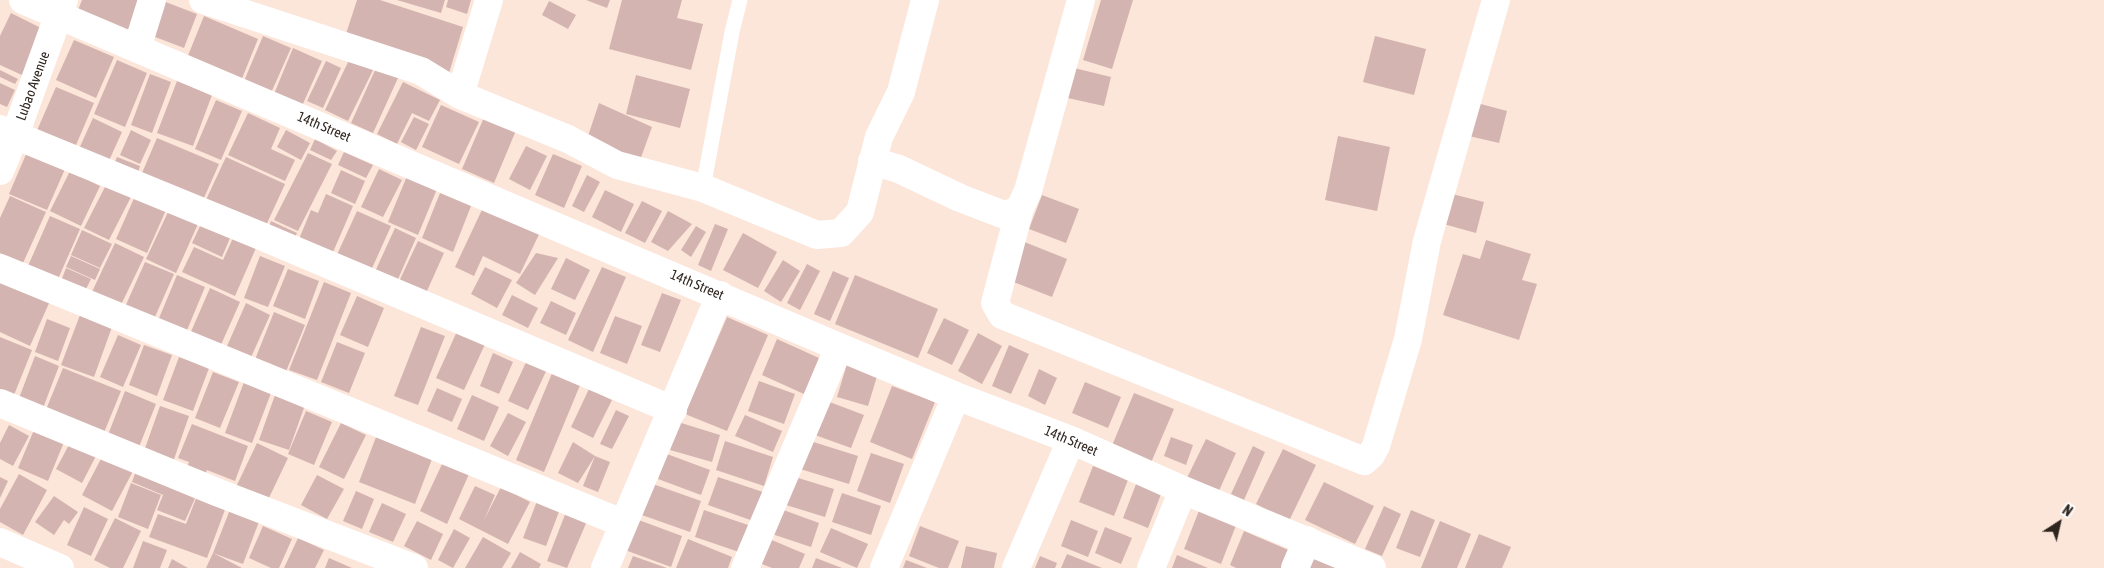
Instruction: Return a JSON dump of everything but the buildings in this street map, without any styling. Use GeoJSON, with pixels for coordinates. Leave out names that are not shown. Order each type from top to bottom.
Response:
{"type":"FeatureCollection","features":[{"type":"Feature","properties":{"kind":"street","name":"14th Street"},"geometry":{"type":"LineString","coordinates":[[23,0],[61,7],[137,48],[839,347],[956,396],[1071,440],[1183,490],[1372,568]]}},
{"type":"Feature","properties":{"kind":"street"},"geometry":{"type":"LineString","coordinates":[[137,48],[152,0]]}},
{"type":"Feature","properties":{"kind":"street"},"geometry":{"type":"LineString","coordinates":[[204,0],[421,71],[460,95],[568,139],[617,164],[703,188],[817,235],[841,233],[860,212],[879,137],[901,92],[925,0]]}},
{"type":"Feature","properties":{"kind":"street"},"geometry":{"type":"LineString","coordinates":[[460,95],[489,0]]}},
{"type":"Feature","properties":{"kind":"street"},"geometry":{"type":"LineString","coordinates":[[1081,0],[994,303],[1002,315],[1364,461],[1371,455],[1376,446],[1408,338],[1427,241],[1496,0]]}},
{"type":"Feature","properties":{"kind":"street","name":"Lubao Avenue"},"geometry":{"type":"LineString","coordinates":[[0,171],[8,132],[61,7]]}},
{"type":"Feature","properties":{"kind":"street"},"geometry":{"type":"LineString","coordinates":[[8,132],[261,236],[673,410]]}},
{"type":"Feature","properties":{"kind":"street"},"geometry":{"type":"LineString","coordinates":[[872,161],[899,169],[960,198],[1007,216],[1020,208]]}},
{"type":"Feature","properties":{"kind":"street"},"geometry":{"type":"LineString","coordinates":[[0,268],[622,523]]}},
{"type":"Feature","properties":{"kind":"street"},"geometry":{"type":"LineString","coordinates":[[605,568],[622,523],[673,410],[720,295]]}},
{"type":"Feature","properties":{"kind":"street"},"geometry":{"type":"LineString","coordinates":[[745,568],[839,347]]}},
{"type":"Feature","properties":{"kind":"street"},"geometry":{"type":"LineString","coordinates":[[884,568],[956,396]]}},
{"type":"Feature","properties":{"kind":"street"},"geometry":{"type":"LineString","coordinates":[[0,403],[219,493],[414,568]]}},
{"type":"Feature","properties":{"kind":"street"},"geometry":{"type":"LineString","coordinates":[[1016,568],[1071,440]]}},
{"type":"Feature","properties":{"kind":"street"},"geometry":{"type":"LineString","coordinates":[[1151,568],[1183,490]]}},
{"type":"Feature","properties":{"kind":"street"},"geometry":{"type":"LineString","coordinates":[[1295,568],[1307,540]]}},
{"type":"Feature","properties":{"kind":"street"},"geometry":{"type":"LineString","coordinates":[[0,542],[60,568]]}},
{"type":"Feature","properties":{"kind":"lane"},"geometry":{"type":"LineString","coordinates":[[703,188],[732,32],[740,0]]}}]}
